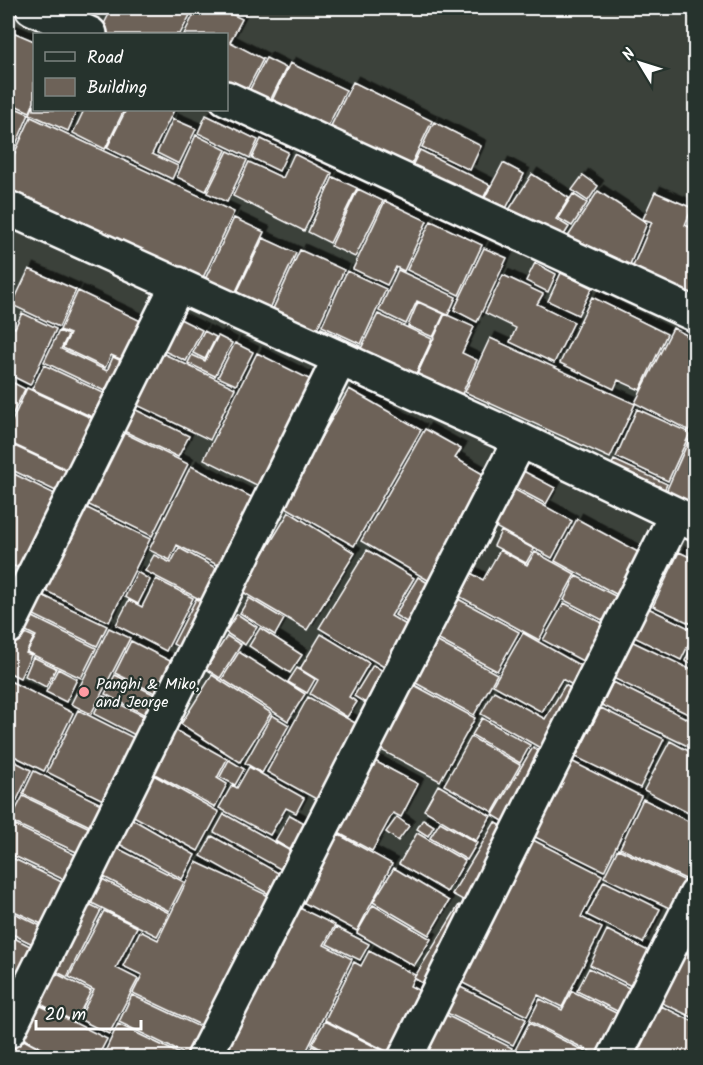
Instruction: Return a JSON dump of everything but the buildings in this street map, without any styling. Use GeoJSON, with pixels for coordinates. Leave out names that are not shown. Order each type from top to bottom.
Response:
{"type":"FeatureCollection","features":[{"type":"Feature","properties":{"kind":"street"},"geometry":{"type":"LineString","coordinates":[[32,8],[88,33]]}},
{"type":"Feature","properties":{"kind":"street"},"geometry":{"type":"LineString","coordinates":[[228,99],[696,315]]}},
{"type":"Feature","properties":{"kind":"street"},"geometry":{"type":"LineString","coordinates":[[8,208],[520,440],[686,519],[405,1058]]}},
{"type":"Feature","properties":{"kind":"street"},"geometry":{"type":"LineString","coordinates":[[8,627],[178,284]]}},
{"type":"Feature","properties":{"kind":"street"},"geometry":{"type":"LineString","coordinates":[[8,1031],[340,358]]}},
{"type":"Feature","properties":{"kind":"street"},"geometry":{"type":"LineString","coordinates":[[204,1058],[520,440]]}},
{"type":"Feature","properties":{"kind":"street"},"geometry":{"type":"LineString","coordinates":[[614,1058],[696,895]]}},
{"type":"Feature","properties":{"kind":"place","name":"Panghi & Miko, and Jeorge"},"geometry":{"type":"Point","coordinates":[84,692]}}]}
